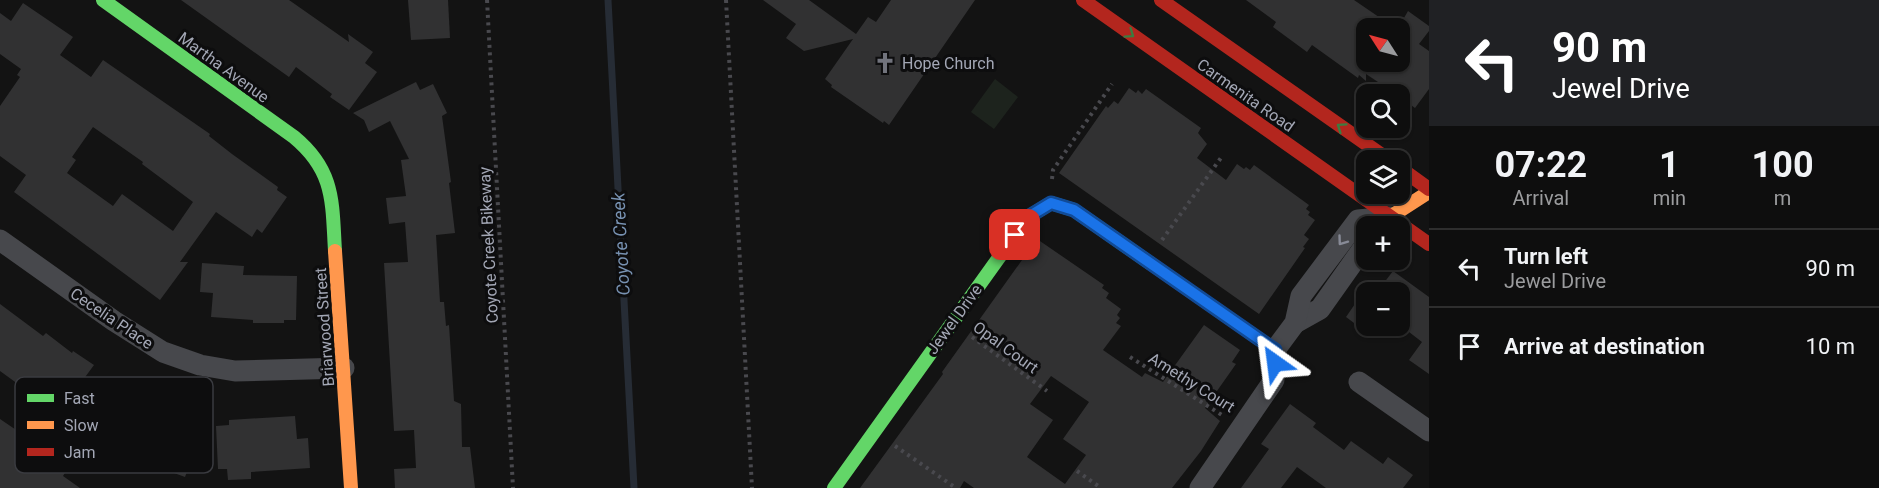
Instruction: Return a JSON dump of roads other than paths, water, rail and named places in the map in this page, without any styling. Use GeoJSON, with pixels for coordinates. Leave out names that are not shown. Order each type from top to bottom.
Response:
{"type":"FeatureCollection","features":[{"type":"Feature","properties":{"kind":"street","name":"Martha Avenue"},"geometry":{"type":"LineString","coordinates":[[103,0],[294,137],[312,151],[322,165]]}},
{"type":"Feature","properties":{"kind":"street","name":"Carmenita Road"},"geometry":{"type":"LineString","coordinates":[[1083,0],[1377,216]]}},
{"type":"Feature","properties":{"kind":"street","name":"Carmenita Road"},"geometry":{"type":"LineString","coordinates":[[1161,0],[1375,150]]}},
{"type":"Feature","properties":{"kind":"street","name":"Briarwood Street"},"geometry":{"type":"LineString","coordinates":[[322,165],[331,190],[351,488]]}},
{"type":"Feature","properties":{"kind":"street"},"geometry":{"type":"LineString","coordinates":[[1393,216],[1429,190],[1410,176]]}},
{"type":"Feature","properties":{"kind":"street","name":"Jewel Drive"},"geometry":{"type":"LineString","coordinates":[[834,488],[1028,217],[1051,203],[1074,210],[1275,350]]}},
{"type":"Feature","properties":{"kind":"street"},"geometry":{"type":"LineString","coordinates":[[1200,488],[1274,380],[1275,350],[1295,323],[1302,296],[1356,223]]}},
{"type":"Feature","properties":{"kind":"street","name":"Carmenita Road"},"geometry":{"type":"LineString","coordinates":[[1410,234],[1429,244]]}},
{"type":"Feature","properties":{"kind":"street","name":"Cecelia Place"},"geometry":{"type":"LineString","coordinates":[[0,240],[114,321],[164,352],[200,365],[235,371],[344,368]]}},
{"type":"Feature","properties":{"kind":"street"},"geometry":{"type":"LineString","coordinates":[[1295,323],[1320,309],[1356,258]]}},
{"type":"Feature","properties":{"kind":"street"},"geometry":{"type":"LineString","coordinates":[[1359,382],[1429,431]]}},
{"type":"Feature","properties":{"kind":"waterway","name":"Coyote Creek"},"geometry":{"type":"LineString","coordinates":[[608,0],[634,488]]}},
{"type":"Feature","properties":{"kind":"place","name":"Hope Church"},"geometry":{"type":"Point","coordinates":[885,63]}}]}
